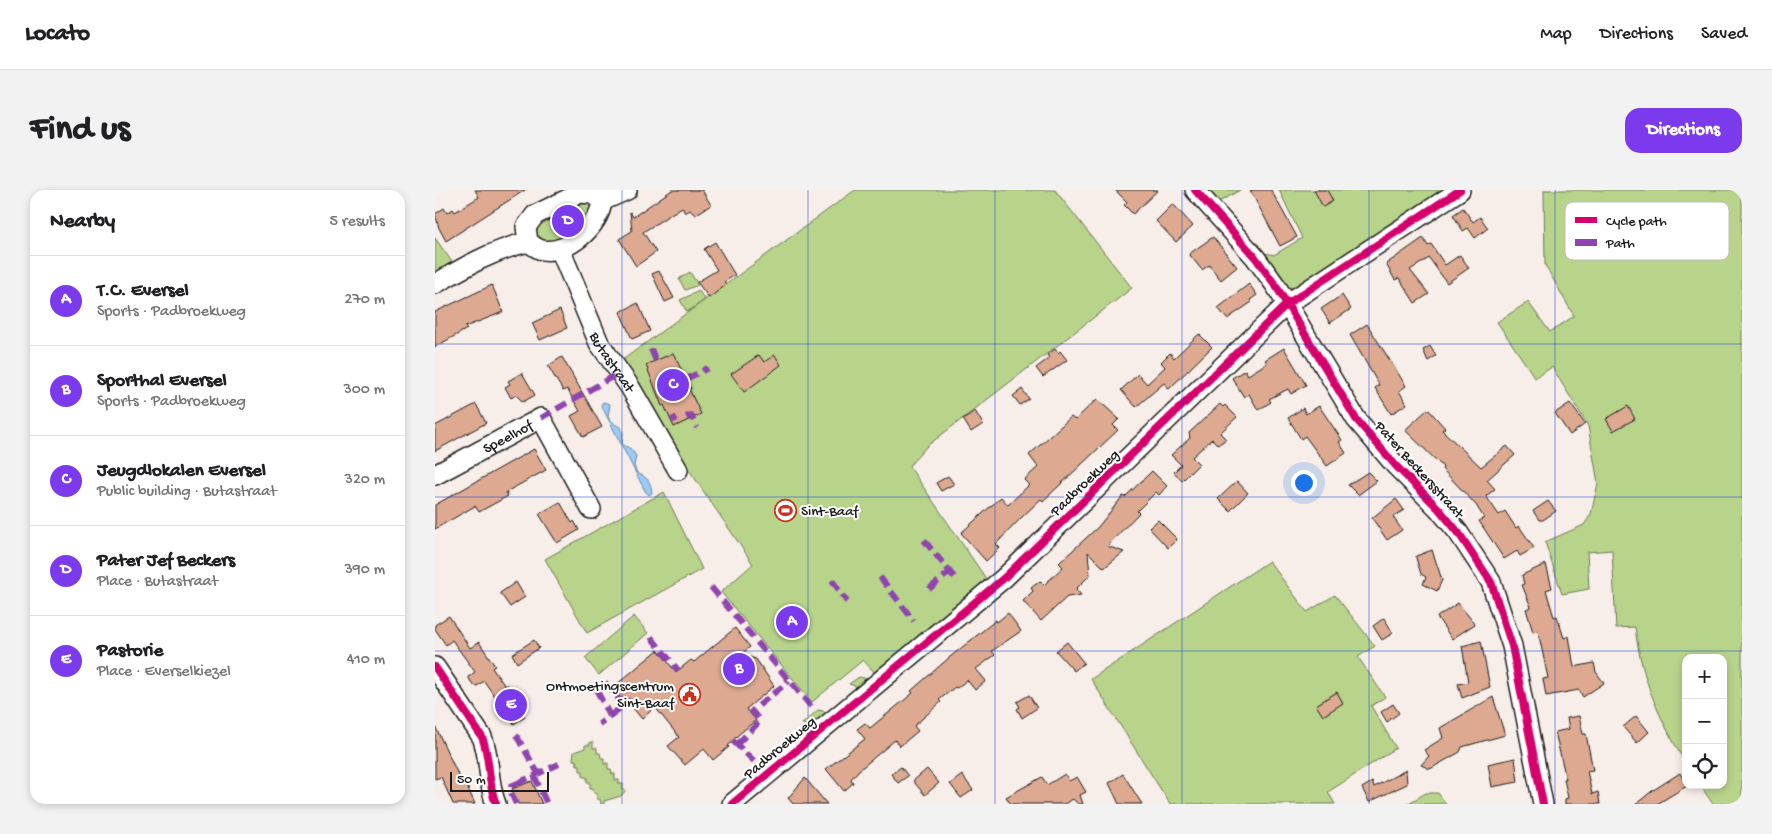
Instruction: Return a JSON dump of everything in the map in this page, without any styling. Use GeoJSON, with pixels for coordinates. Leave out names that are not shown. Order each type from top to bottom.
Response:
{"type":"FeatureCollection","features":[{"type":"Feature","properties":{"kind":"street"},"geometry":{"type":"LineString","coordinates":[[602,201],[627,190]]}},
{"type":"Feature","properties":{"kind":"street","name":"Pater Beckersstraat"},"geometry":{"type":"LineString","coordinates":[[1195,190],[1255,257],[1287,304],[1356,419],[1396,466],[1438,508],[1458,532],[1491,582],[1512,646],[1543,804]]}},
{"type":"Feature","properties":{"kind":"street","name":"Padbroekweg"},"geometry":{"type":"LineString","coordinates":[[732,804],[1004,578],[1287,304],[1460,190]]}},
{"type":"Feature","properties":{"kind":"street"},"geometry":{"type":"LineString","coordinates":[[580,193],[592,194],[602,201],[601,211],[593,224],[578,238],[560,249],[539,250],[528,242],[526,227],[535,216],[556,203],[580,193]]}},
{"type":"Feature","properties":{"kind":"street"},"geometry":{"type":"LineString","coordinates":[[435,284],[479,258],[504,248],[528,242]]}},
{"type":"Feature","properties":{"kind":"street","name":"Butastraat"},"geometry":{"type":"LineString","coordinates":[[560,249],[599,343],[630,387],[678,470]]}},
{"type":"Feature","properties":{"kind":"street","name":"Speelhof"},"geometry":{"type":"LineString","coordinates":[[435,475],[541,418],[591,508]]}},
{"type":"Feature","properties":{"kind":"street"},"geometry":{"type":"LineString","coordinates":[[435,667],[482,737],[486,747],[490,786],[496,804]]}},
{"type":"Feature","properties":{"kind":"green space"},"geometry":{"type":"Polygon","coordinates":[[[855,190],[1055,190],[1132,288],[927,446],[909,466],[989,583],[877,675],[863,660],[812,702],[721,592],[753,564],[617,364],[855,190]]]}},
{"type":"Feature","properties":{"kind":"green space"},"geometry":{"type":"Polygon","coordinates":[[[1207,190],[1240,190],[1219,202],[1207,190]]]}},
{"type":"Feature","properties":{"kind":"green space"},"geometry":{"type":"Polygon","coordinates":[[[1279,190],[1445,190],[1303,286],[1291,288],[1281,282],[1261,252],[1274,255],[1302,238],[1279,190]]]}},
{"type":"Feature","properties":{"kind":"green space"},"geometry":{"type":"Polygon","coordinates":[[[1544,190],[1742,190],[1742,804],[1713,804],[1703,789],[1727,789],[1727,654],[1682,654],[1682,757],[1660,715],[1647,682],[1635,627],[1616,628],[1612,550],[1587,552],[1589,589],[1562,594],[1545,542],[1584,525],[1591,514],[1598,483],[1588,426],[1552,367],[1535,378],[1497,322],[1528,302],[1550,332],[1574,316],[1545,265],[1544,190]]]}},
{"type":"Feature","properties":{"kind":"green space"},"geometry":{"type":"Polygon","coordinates":[[[584,197],[596,207],[573,234],[543,245],[535,235],[538,223],[584,197]]]}},
{"type":"Feature","properties":{"kind":"green space"},"geometry":{"type":"Polygon","coordinates":[[[435,238],[452,262],[435,273],[435,238]]]}},
{"type":"Feature","properties":{"kind":"green space"},"geometry":{"type":"Polygon","coordinates":[[[690,272],[698,285],[685,290],[679,279],[690,272]]]}},
{"type":"Feature","properties":{"kind":"green space"},"geometry":{"type":"Polygon","coordinates":[[[699,291],[705,300],[687,312],[680,300],[699,291]]]}},
{"type":"Feature","properties":{"kind":"green space"},"geometry":{"type":"Polygon","coordinates":[[[664,492],[702,569],[587,633],[545,559],[664,492]]]}},
{"type":"Feature","properties":{"kind":"green space"},"geometry":{"type":"Polygon","coordinates":[[[1269,561],[1307,612],[1335,595],[1375,646],[1358,657],[1385,697],[1371,706],[1396,748],[1328,792],[1335,804],[1170,804],[1091,679],[1269,561]]]}},
{"type":"Feature","properties":{"kind":"green space"},"geometry":{"type":"Polygon","coordinates":[[[634,616],[648,633],[599,675],[585,658],[634,616]]]}},
{"type":"Feature","properties":{"kind":"green space"},"geometry":{"type":"Polygon","coordinates":[[[859,677],[864,678],[866,683],[766,765],[763,761],[764,755],[775,756],[811,726],[802,724],[818,710],[828,712],[858,687],[849,684],[859,677]]]}},
{"type":"Feature","properties":{"kind":"green space"},"geometry":{"type":"Polygon","coordinates":[[[590,742],[593,742],[593,748],[597,748],[597,753],[600,753],[601,758],[604,758],[604,764],[608,763],[608,769],[611,769],[612,774],[615,774],[615,780],[619,780],[619,784],[623,784],[623,790],[626,790],[621,796],[604,801],[604,804],[601,804],[600,799],[597,799],[597,793],[594,793],[593,788],[590,788],[590,782],[587,782],[587,777],[583,777],[580,765],[577,765],[576,760],[573,760],[574,752],[585,748],[585,745],[590,745],[590,742]]]}},
{"type":"Feature","properties":{"kind":"green space"},"geometry":{"type":"Polygon","coordinates":[[[1426,793],[1438,793],[1446,804],[1407,804],[1426,793]]]}},
{"type":"Feature","properties":{"kind":"water"},"geometry":{"type":"Polygon","coordinates":[[[603,402],[610,404],[608,417],[621,427],[623,433],[622,444],[631,449],[636,456],[634,466],[637,473],[646,478],[651,485],[652,493],[649,495],[645,491],[601,405],[603,402]]]}},
{"type":"Feature","properties":{"kind":"building"},"geometry":{"type":"Polygon","coordinates":[[[475,190],[525,190],[446,241],[439,228],[435,214],[444,208],[447,213],[453,209],[455,212],[479,197],[475,190]]]}},
{"type":"Feature","properties":{"kind":"building"},"geometry":{"type":"Polygon","coordinates":[[[672,190],[702,190],[711,205],[695,215],[690,210],[685,213],[682,207],[643,232],[656,252],[636,266],[619,239],[632,231],[630,212],[633,217],[672,190]]]}},
{"type":"Feature","properties":{"kind":"building"},"geometry":{"type":"Polygon","coordinates":[[[1115,190],[1158,190],[1133,214],[1124,205],[1127,202],[1115,190]]]}},
{"type":"Feature","properties":{"kind":"building"},"geometry":{"type":"Polygon","coordinates":[[[1250,190],[1271,190],[1297,237],[1280,246],[1250,190]]]}},
{"type":"Feature","properties":{"kind":"building"},"geometry":{"type":"Polygon","coordinates":[[[1314,190],[1327,190],[1333,201],[1323,207],[1314,190]]]}},
{"type":"Feature","properties":{"kind":"building"},"geometry":{"type":"Polygon","coordinates":[[[1173,204],[1193,226],[1176,242],[1156,221],[1173,204]]]}},
{"type":"Feature","properties":{"kind":"building"},"geometry":{"type":"Polygon","coordinates":[[[1463,208],[1473,222],[1480,217],[1488,228],[1475,238],[1468,228],[1463,231],[1453,215],[1463,208]]]}},
{"type":"Feature","properties":{"kind":"building"},"geometry":{"type":"Polygon","coordinates":[[[1213,237],[1237,267],[1221,280],[1209,265],[1202,270],[1189,254],[1213,237]]]}},
{"type":"Feature","properties":{"kind":"building"},"geometry":{"type":"Polygon","coordinates":[[[1423,238],[1428,246],[1431,244],[1445,265],[1460,255],[1469,268],[1447,283],[1429,258],[1410,270],[1429,294],[1415,303],[1399,278],[1395,280],[1386,264],[1423,238]]]}},
{"type":"Feature","properties":{"kind":"building"},"geometry":{"type":"Polygon","coordinates":[[[715,242],[735,275],[724,282],[726,285],[709,298],[697,282],[717,270],[704,249],[715,242]]]}},
{"type":"Feature","properties":{"kind":"building"},"geometry":{"type":"Polygon","coordinates":[[[659,271],[674,298],[665,302],[652,274],[659,271]]]}},
{"type":"Feature","properties":{"kind":"building"},"geometry":{"type":"Polygon","coordinates":[[[1249,284],[1257,295],[1250,300],[1252,302],[1227,319],[1218,308],[1249,284]]]}},
{"type":"Feature","properties":{"kind":"building"},"geometry":{"type":"Polygon","coordinates":[[[492,285],[503,312],[465,327],[467,329],[435,347],[435,312],[492,285]]]}},
{"type":"Feature","properties":{"kind":"building"},"geometry":{"type":"Polygon","coordinates":[[[1342,295],[1351,309],[1330,323],[1321,309],[1342,295]]]}},
{"type":"Feature","properties":{"kind":"building"},"geometry":{"type":"Polygon","coordinates":[[[638,303],[650,331],[632,339],[620,312],[638,303]]]}},
{"type":"Feature","properties":{"kind":"building"},"geometry":{"type":"Polygon","coordinates":[[[560,310],[567,328],[540,340],[532,323],[560,310]]]}},
{"type":"Feature","properties":{"kind":"building"},"geometry":{"type":"Polygon","coordinates":[[[1367,324],[1406,386],[1399,391],[1407,404],[1391,414],[1375,388],[1379,385],[1350,335],[1367,324]]]}},
{"type":"Feature","properties":{"kind":"building"},"geometry":{"type":"Polygon","coordinates":[[[1199,334],[1212,347],[1169,389],[1164,383],[1136,407],[1121,390],[1138,374],[1147,384],[1165,367],[1161,362],[1170,353],[1174,358],[1199,334]]]}},
{"type":"Feature","properties":{"kind":"building"},"geometry":{"type":"Polygon","coordinates":[[[1430,346],[1436,356],[1428,361],[1423,350],[1430,346]]]}},
{"type":"Feature","properties":{"kind":"building"},"geometry":{"type":"Polygon","coordinates":[[[1284,348],[1306,385],[1291,394],[1288,389],[1269,399],[1271,402],[1258,410],[1249,394],[1244,397],[1232,378],[1245,370],[1248,375],[1267,363],[1265,360],[1284,348]]]}},
{"type":"Feature","properties":{"kind":"building"},"geometry":{"type":"Polygon","coordinates":[[[1055,349],[1058,353],[1060,351],[1067,360],[1043,377],[1036,368],[1049,358],[1047,355],[1055,349]]]}},
{"type":"Feature","properties":{"kind":"building"},"geometry":{"type":"Polygon","coordinates":[[[673,353],[701,414],[674,427],[664,405],[662,406],[646,365],[673,353]]]}},
{"type":"Feature","properties":{"kind":"building"},"geometry":{"type":"Polygon","coordinates":[[[759,355],[764,362],[775,355],[781,365],[744,392],[731,374],[759,355]]]}},
{"type":"Feature","properties":{"kind":"building"},"geometry":{"type":"Polygon","coordinates":[[[562,357],[602,427],[583,437],[571,416],[580,411],[567,389],[563,391],[548,366],[562,357]]]}},
{"type":"Feature","properties":{"kind":"building"},"geometry":{"type":"Polygon","coordinates":[[[522,373],[535,395],[523,402],[516,395],[511,398],[505,387],[510,384],[508,381],[522,373]]]}},
{"type":"Feature","properties":{"kind":"building"},"geometry":{"type":"Polygon","coordinates":[[[1022,389],[1029,399],[1020,405],[1013,396],[1022,389]]]}},
{"type":"Feature","properties":{"kind":"building"},"geometry":{"type":"Polygon","coordinates":[[[1097,399],[1119,419],[1113,425],[1118,430],[1043,501],[1041,499],[1021,518],[996,544],[1000,548],[986,561],[961,533],[1001,497],[1008,505],[1029,485],[1024,480],[1038,467],[1029,455],[1071,417],[1075,420],[1097,399]]]}},
{"type":"Feature","properties":{"kind":"building"},"geometry":{"type":"Polygon","coordinates":[[[1570,403],[1585,424],[1570,435],[1555,413],[1570,403]]]}},
{"type":"Feature","properties":{"kind":"building"},"geometry":{"type":"Polygon","coordinates":[[[476,404],[486,423],[435,451],[435,426],[476,404]]]}},
{"type":"Feature","properties":{"kind":"building"},"geometry":{"type":"Polygon","coordinates":[[[1220,404],[1223,407],[1225,405],[1237,417],[1220,433],[1226,439],[1218,445],[1212,439],[1192,457],[1199,464],[1182,481],[1174,472],[1181,465],[1171,455],[1190,438],[1189,433],[1220,404]]]}},
{"type":"Feature","properties":{"kind":"building"},"geometry":{"type":"Polygon","coordinates":[[[1319,406],[1342,440],[1339,442],[1346,453],[1327,466],[1305,436],[1301,439],[1288,418],[1303,408],[1306,414],[1319,406]]]}},
{"type":"Feature","properties":{"kind":"building"},"geometry":{"type":"Polygon","coordinates":[[[1628,406],[1635,419],[1613,431],[1606,419],[1628,406]]]}},
{"type":"Feature","properties":{"kind":"building"},"geometry":{"type":"Polygon","coordinates":[[[1428,409],[1445,428],[1442,430],[1481,467],[1507,446],[1515,455],[1487,480],[1495,489],[1486,496],[1499,515],[1505,511],[1516,528],[1519,526],[1534,548],[1520,556],[1517,551],[1504,559],[1479,521],[1484,518],[1476,505],[1442,469],[1443,467],[1405,430],[1428,409]]]}},
{"type":"Feature","properties":{"kind":"building"},"geometry":{"type":"Polygon","coordinates":[[[975,411],[983,424],[971,432],[963,419],[975,411]]]}},
{"type":"Feature","properties":{"kind":"building"},"geometry":{"type":"Polygon","coordinates":[[[534,449],[546,470],[506,492],[508,496],[479,512],[475,506],[435,529],[435,505],[534,449]]]}},
{"type":"Feature","properties":{"kind":"building"},"geometry":{"type":"Polygon","coordinates":[[[1152,471],[1167,486],[1159,495],[1156,492],[1137,511],[1139,513],[1107,546],[1124,552],[1104,568],[1088,552],[1090,575],[1076,589],[1081,595],[1067,597],[1041,621],[1023,601],[1033,591],[1031,588],[1040,581],[1044,585],[1063,567],[1059,563],[1098,527],[1123,496],[1125,497],[1152,471]]]}},
{"type":"Feature","properties":{"kind":"building"},"geometry":{"type":"Polygon","coordinates":[[[1368,472],[1377,481],[1358,495],[1348,485],[1368,472]]]}},
{"type":"Feature","properties":{"kind":"building"},"geometry":{"type":"Polygon","coordinates":[[[948,476],[954,484],[941,491],[936,483],[948,476]]]}},
{"type":"Feature","properties":{"kind":"building"},"geometry":{"type":"Polygon","coordinates":[[[1237,481],[1248,493],[1230,511],[1218,499],[1237,481]]]}},
{"type":"Feature","properties":{"kind":"building"},"geometry":{"type":"Polygon","coordinates":[[[1396,499],[1404,510],[1393,517],[1402,530],[1387,540],[1372,518],[1396,499]]]}},
{"type":"Feature","properties":{"kind":"building"},"geometry":{"type":"Polygon","coordinates":[[[1548,501],[1556,511],[1543,520],[1539,520],[1533,511],[1548,501]]]}},
{"type":"Feature","properties":{"kind":"building"},"geometry":{"type":"Polygon","coordinates":[[[560,502],[572,523],[574,521],[579,530],[557,543],[539,514],[560,502]]]}},
{"type":"Feature","properties":{"kind":"building"},"geometry":{"type":"Polygon","coordinates":[[[1158,520],[1177,539],[1168,548],[1149,528],[1158,520]]]}},
{"type":"Feature","properties":{"kind":"building"},"geometry":{"type":"Polygon","coordinates":[[[1432,550],[1442,580],[1437,591],[1423,584],[1426,577],[1421,574],[1416,558],[1416,556],[1432,550]]]}},
{"type":"Feature","properties":{"kind":"building"},"geometry":{"type":"Polygon","coordinates":[[[1546,564],[1552,588],[1546,590],[1554,617],[1557,616],[1564,638],[1569,636],[1574,667],[1594,663],[1596,672],[1604,683],[1583,697],[1579,690],[1546,696],[1543,679],[1548,678],[1538,631],[1533,632],[1526,609],[1531,607],[1522,585],[1524,584],[1522,575],[1546,564]]]}},
{"type":"Feature","properties":{"kind":"building"},"geometry":{"type":"Polygon","coordinates":[[[516,582],[525,597],[510,607],[500,593],[516,582]]]}},
{"type":"Feature","properties":{"kind":"building"},"geometry":{"type":"Polygon","coordinates":[[[1458,603],[1475,624],[1452,639],[1437,617],[1458,603]]]}},
{"type":"Feature","properties":{"kind":"building"},"geometry":{"type":"Polygon","coordinates":[[[1008,613],[1021,631],[992,651],[995,655],[976,669],[986,681],[975,690],[967,680],[957,688],[955,687],[939,700],[941,702],[914,726],[918,731],[900,746],[895,740],[858,771],[851,779],[853,783],[844,791],[826,769],[865,739],[857,729],[865,723],[870,728],[913,693],[911,691],[950,657],[996,620],[997,622],[1008,613]]]}},
{"type":"Feature","properties":{"kind":"building"},"geometry":{"type":"Polygon","coordinates":[[[449,616],[470,648],[479,642],[495,666],[492,668],[505,686],[507,684],[511,690],[513,689],[526,709],[521,712],[525,717],[514,724],[484,681],[477,686],[473,685],[468,677],[475,672],[452,640],[446,645],[435,629],[435,625],[449,616]]]}},
{"type":"Feature","properties":{"kind":"building"},"geometry":{"type":"Polygon","coordinates":[[[1384,618],[1393,633],[1382,640],[1373,626],[1384,618]]]}},
{"type":"Feature","properties":{"kind":"building","name":"Ontmoetingscentrum Sint-Baaf"},"geometry":{"type":"Polygon","coordinates":[[[735,628],[750,647],[740,655],[756,659],[774,686],[746,709],[756,720],[738,735],[729,747],[713,760],[704,749],[685,765],[668,746],[679,737],[655,707],[642,719],[627,701],[624,704],[611,689],[658,650],[676,672],[691,660],[694,662],[735,628]]]}},
{"type":"Feature","properties":{"kind":"building"},"geometry":{"type":"Polygon","coordinates":[[[534,640],[539,648],[517,663],[512,654],[534,640]]]}},
{"type":"Feature","properties":{"kind":"building"},"geometry":{"type":"Polygon","coordinates":[[[1481,641],[1490,687],[1462,698],[1458,684],[1468,682],[1462,646],[1481,641]]]}},
{"type":"Feature","properties":{"kind":"building"},"geometry":{"type":"Polygon","coordinates":[[[1067,642],[1084,663],[1074,671],[1056,651],[1067,642]]]}},
{"type":"Feature","properties":{"kind":"building"},"geometry":{"type":"Polygon","coordinates":[[[1337,692],[1343,703],[1323,716],[1316,705],[1337,692]]]}},
{"type":"Feature","properties":{"kind":"building"},"geometry":{"type":"Polygon","coordinates":[[[1029,695],[1037,708],[1022,718],[1017,709],[1020,707],[1017,702],[1029,695]]]}},
{"type":"Feature","properties":{"kind":"building"},"geometry":{"type":"Polygon","coordinates":[[[1493,697],[1505,735],[1462,747],[1460,752],[1430,769],[1421,765],[1429,756],[1424,750],[1443,738],[1440,728],[1493,697]]]}},
{"type":"Feature","properties":{"kind":"building"},"geometry":{"type":"Polygon","coordinates":[[[1393,704],[1399,713],[1387,722],[1381,712],[1393,704]]]}},
{"type":"Feature","properties":{"kind":"building"},"geometry":{"type":"Polygon","coordinates":[[[1579,716],[1583,734],[1586,734],[1593,770],[1587,771],[1592,794],[1598,792],[1600,804],[1565,804],[1565,799],[1568,798],[1564,779],[1566,779],[1555,732],[1569,729],[1567,718],[1579,716]]]}},
{"type":"Feature","properties":{"kind":"building"},"geometry":{"type":"Polygon","coordinates":[[[1636,716],[1649,732],[1637,743],[1623,727],[1636,716]]]}},
{"type":"Feature","properties":{"kind":"building"},"geometry":{"type":"Polygon","coordinates":[[[435,726],[463,785],[466,784],[475,804],[453,804],[441,777],[435,779],[435,726]]]}},
{"type":"Feature","properties":{"kind":"building"},"geometry":{"type":"Polygon","coordinates":[[[1515,758],[1518,782],[1492,787],[1488,764],[1515,758]]]}},
{"type":"Feature","properties":{"kind":"building"},"geometry":{"type":"Polygon","coordinates":[[[901,767],[908,776],[898,783],[891,774],[901,767]]]}},
{"type":"Feature","properties":{"kind":"building"},"geometry":{"type":"Polygon","coordinates":[[[927,769],[939,783],[925,795],[913,781],[927,769]]]}},
{"type":"Feature","properties":{"kind":"building"},"geometry":{"type":"Polygon","coordinates":[[[1406,770],[1407,784],[1369,802],[1362,788],[1372,782],[1374,787],[1406,770]]]}},
{"type":"Feature","properties":{"kind":"building"},"geometry":{"type":"Polygon","coordinates":[[[1680,773],[1682,777],[1682,789],[1657,804],[1636,804],[1680,773]]]}},
{"type":"Feature","properties":{"kind":"building"},"geometry":{"type":"Polygon","coordinates":[[[1065,774],[1069,781],[1077,777],[1086,792],[1080,795],[1083,804],[1078,804],[1073,799],[1064,804],[1011,804],[1006,797],[1042,777],[1047,785],[1065,774]]]}},
{"type":"Feature","properties":{"kind":"building"},"geometry":{"type":"Polygon","coordinates":[[[1123,774],[1142,804],[1119,804],[1109,783],[1123,774]]]}},
{"type":"Feature","properties":{"kind":"building"},"geometry":{"type":"Polygon","coordinates":[[[962,775],[973,790],[961,798],[950,784],[962,775]]]}},
{"type":"Feature","properties":{"kind":"building"},"geometry":{"type":"Polygon","coordinates":[[[805,778],[827,804],[793,804],[788,798],[805,778]]]}},
{"type":"Feature","properties":{"kind":"building"},"geometry":{"type":"Polygon","coordinates":[[[532,781],[542,804],[518,804],[512,789],[532,781]]]}},
{"type":"Feature","properties":{"kind":"marked path"},"geometry":{"type":"LineString","coordinates":[[651,349],[656,361]]}},
{"type":"Feature","properties":{"kind":"marked path"},"geometry":{"type":"LineString","coordinates":[[686,379],[708,368]]}},
{"type":"Feature","properties":{"kind":"marked path"},"geometry":{"type":"LineString","coordinates":[[541,418],[619,373]]}},
{"type":"Feature","properties":{"kind":"marked path"},"geometry":{"type":"LineString","coordinates":[[686,417],[691,415],[697,428]]}},
{"type":"Feature","properties":{"kind":"marked path"},"geometry":{"type":"LineString","coordinates":[[673,416],[676,422]]}},
{"type":"Feature","properties":{"kind":"marked path"},"geometry":{"type":"LineString","coordinates":[[924,540],[958,582]]}},
{"type":"Feature","properties":{"kind":"marked path"},"geometry":{"type":"LineString","coordinates":[[929,589],[950,572]]}},
{"type":"Feature","properties":{"kind":"marked path"},"geometry":{"type":"LineString","coordinates":[[880,577],[914,621]]}},
{"type":"Feature","properties":{"kind":"marked path"},"geometry":{"type":"LineString","coordinates":[[832,580],[847,602]]}},
{"type":"Feature","properties":{"kind":"marked path"},"geometry":{"type":"LineString","coordinates":[[711,587],[813,709]]}},
{"type":"Feature","properties":{"kind":"marked path"},"geometry":{"type":"LineString","coordinates":[[651,637],[678,670]]}},
{"type":"Feature","properties":{"kind":"marked path"},"geometry":{"type":"LineString","coordinates":[[737,744],[760,721],[752,711],[789,681]]}},
{"type":"Feature","properties":{"kind":"marked path"},"geometry":{"type":"LineString","coordinates":[[605,683],[624,705]]}},
{"type":"Feature","properties":{"kind":"marked path"},"geometry":{"type":"LineString","coordinates":[[597,691],[610,716],[599,724]]}},
{"type":"Feature","properties":{"kind":"marked path"},"geometry":{"type":"LineString","coordinates":[[610,716],[631,700]]}},
{"type":"Feature","properties":{"kind":"marked path"},"geometry":{"type":"LineString","coordinates":[[516,735],[538,773]]}},
{"type":"Feature","properties":{"kind":"marked path"},"geometry":{"type":"LineString","coordinates":[[733,741],[754,761]]}},
{"type":"Feature","properties":{"kind":"marked path"},"geometry":{"type":"LineString","coordinates":[[521,785],[520,782],[559,764]]}},
{"type":"Feature","properties":{"kind":"marked path"},"geometry":{"type":"LineString","coordinates":[[534,775],[547,804]]}},
{"type":"Feature","properties":{"kind":"marked path"},"geometry":{"type":"LineString","coordinates":[[516,804],[511,793],[511,786],[520,782]]}},
{"type":"Feature","properties":{"kind":"cycle path"},"geometry":{"type":"LineString","coordinates":[[1195,190],[1255,257],[1276,286],[1356,419],[1396,466],[1438,508],[1458,532],[1491,582],[1512,646],[1543,804]]}},
{"type":"Feature","properties":{"kind":"cycle path"},"geometry":{"type":"LineString","coordinates":[[732,804],[1004,578],[1287,304],[1460,190]]}},
{"type":"Feature","properties":{"kind":"cycle path"},"geometry":{"type":"LineString","coordinates":[[435,667],[482,737],[496,804]]}},
{"type":"Feature","properties":{"kind":"place","name":"Pater Jef Beckers"},"geometry":{"type":"Point","coordinates":[568,221]}},
{"type":"Feature","properties":{"kind":"place","name":"Jeugdlokalen Eversel"},"geometry":{"type":"Point","coordinates":[673,385]}},
{"type":"Feature","properties":{"kind":"place","name":"Sint-Baaf"},"geometry":{"type":"Point","coordinates":[785,510]}},
{"type":"Feature","properties":{"kind":"place","name":"T.C. Eversel"},"geometry":{"type":"Point","coordinates":[792,622]}},
{"type":"Feature","properties":{"kind":"place","name":"Sporthal Eversel"},"geometry":{"type":"Point","coordinates":[739,669]}},
{"type":"Feature","properties":{"kind":"place","name":"Ontmoetingscentrum Sint-Baaf"},"geometry":{"type":"Point","coordinates":[690,694]}},
{"type":"Feature","properties":{"kind":"place","name":"Pastorie"},"geometry":{"type":"Point","coordinates":[511,705]}}]}
